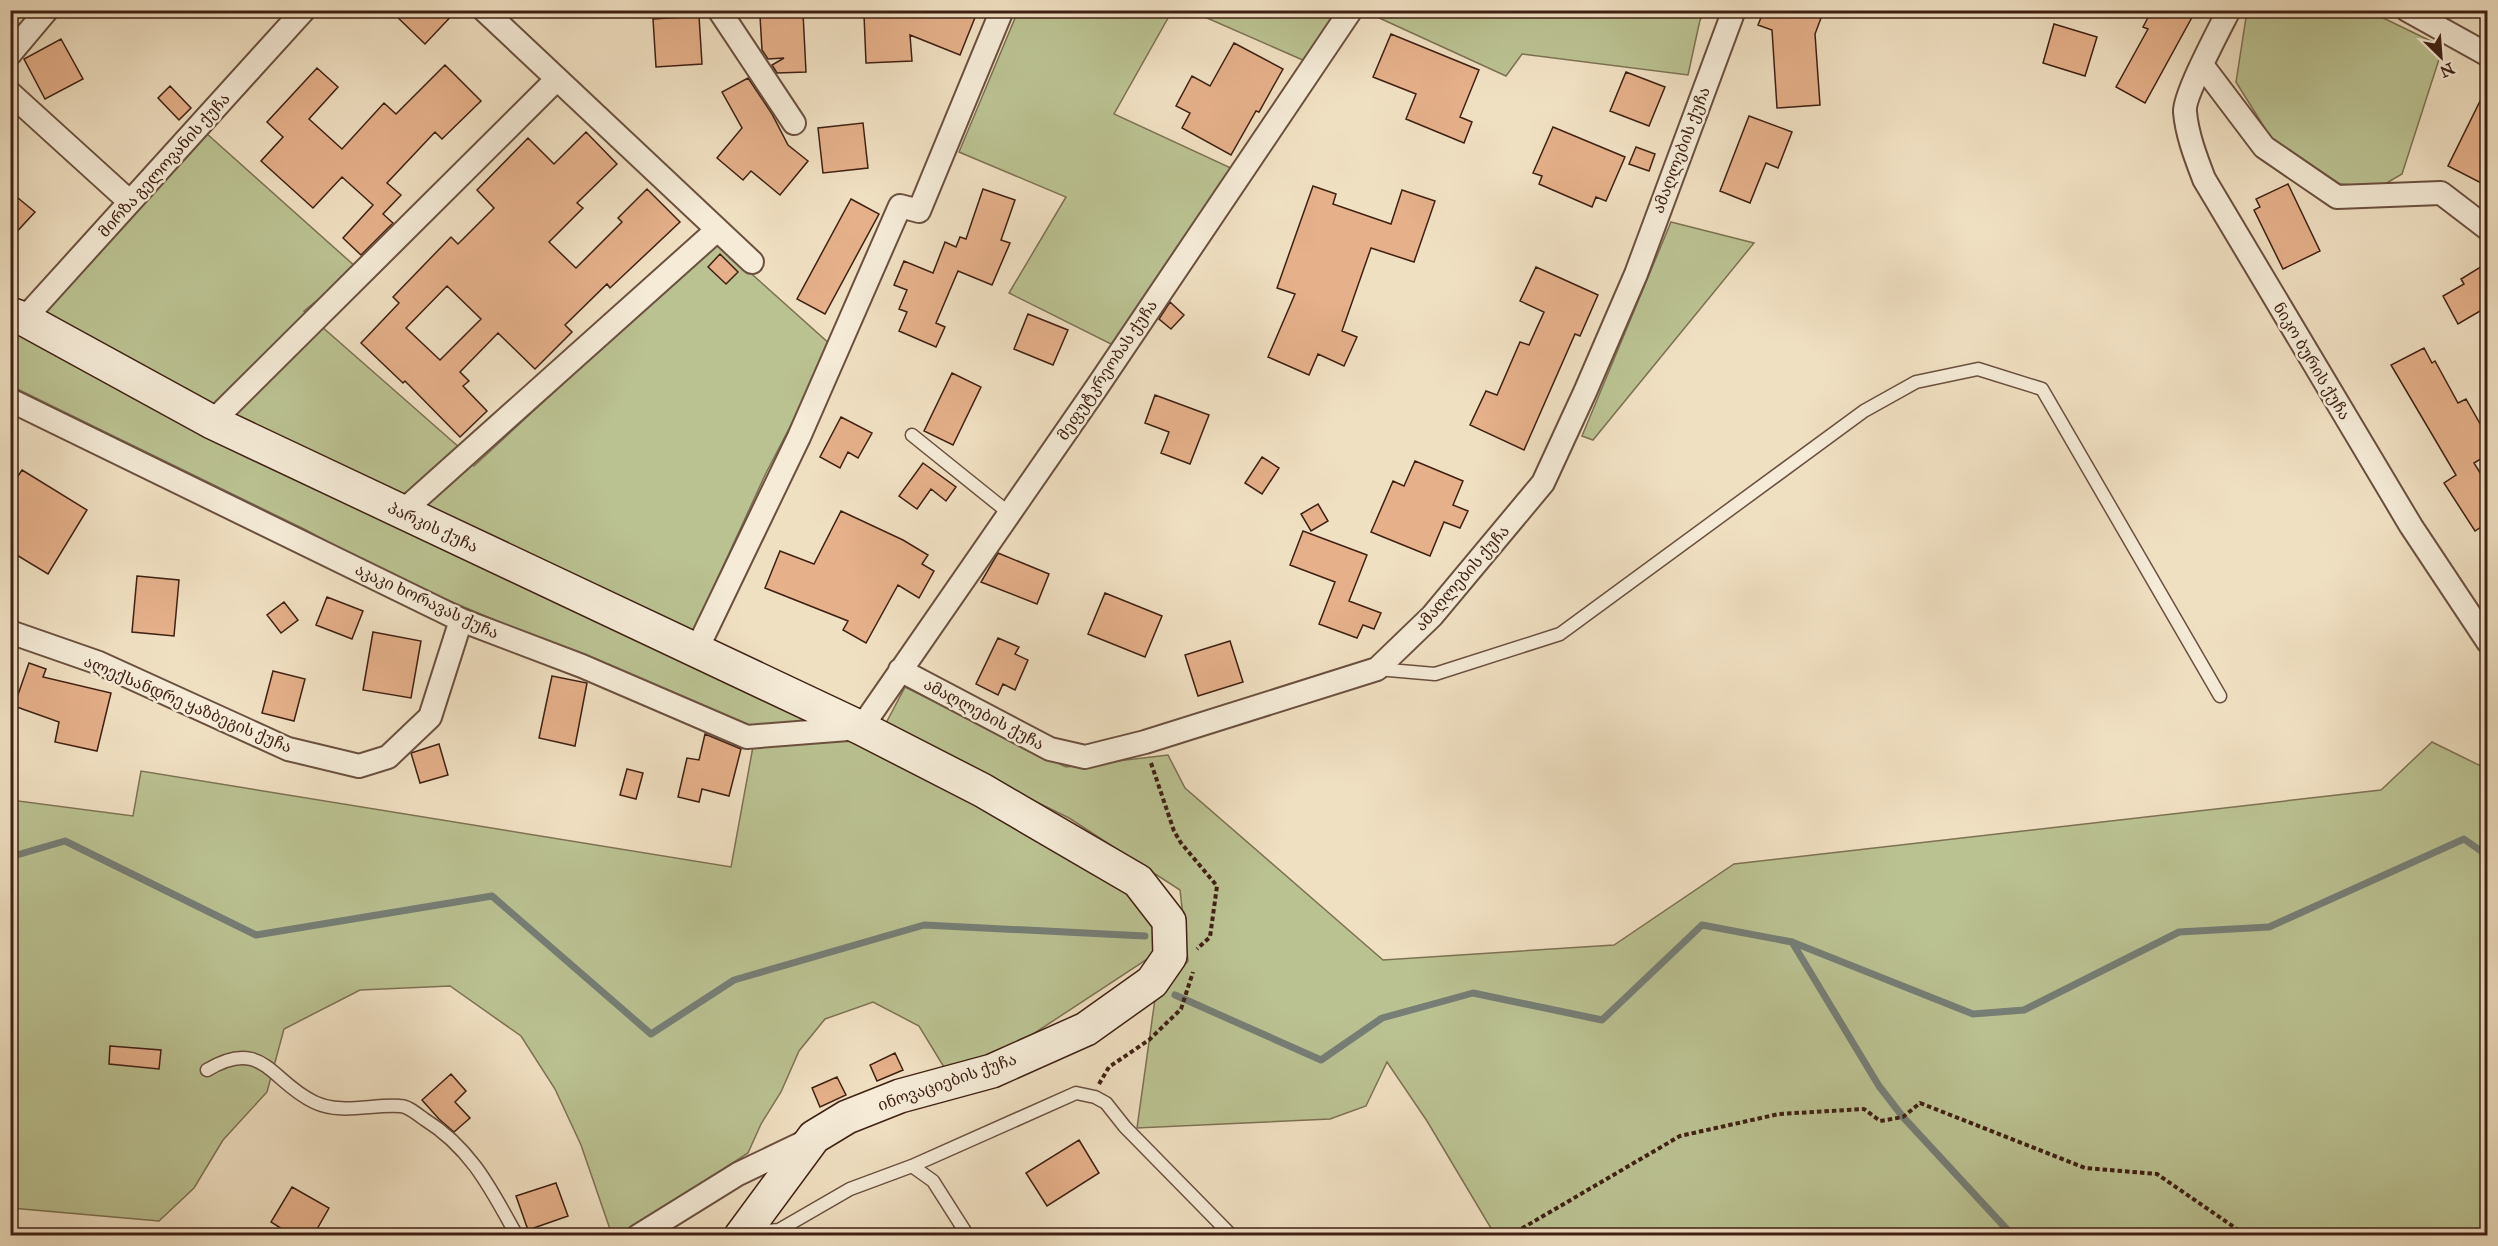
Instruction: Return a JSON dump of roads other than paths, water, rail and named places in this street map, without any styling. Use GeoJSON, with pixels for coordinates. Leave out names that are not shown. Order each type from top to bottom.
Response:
{"type":"FeatureCollection","features":[{"type":"Feature","properties":{"kind":"street"},"geometry":{"type":"LineString","coordinates":[[10,54],[47,10]]}},
{"type":"Feature","properties":{"kind":"street","name":"მირზა გელოვანის ქუჩა"},"geometry":{"type":"LineString","coordinates":[[17,317],[130,202],[304,10]]}},
{"type":"Feature","properties":{"kind":"street"},"geometry":{"type":"LineString","coordinates":[[484,10],[752,262]]}},
{"type":"Feature","properties":{"kind":"street"},"geometry":{"type":"LineString","coordinates":[[719,10],[794,123]]}},
{"type":"Feature","properties":{"kind":"street"},"geometry":{"type":"LineString","coordinates":[[697,649],[799,437],[900,206],[919,211],[1002,10]]}},
{"type":"Feature","properties":{"kind":"street","name":"მეფუტკრეობას ქუჩა"},"geometry":{"type":"LineString","coordinates":[[861,728],[1010,513],[1351,10]]}},
{"type":"Feature","properties":{"kind":"street","name":"ამაღლების ქუჩა"},"geometry":{"type":"LineString","coordinates":[[900,670],[1050,749],[1084,757],[1144,742],[1377,669],[1432,616],[1543,483],[1636,274],[1734,10]]}},
{"type":"Feature","properties":{"kind":"street","name":"ნიკო ბურის ქუჩა"},"geometry":{"type":"LineString","coordinates":[[2229,10],[2202,65],[2184,110],[2204,179],[2411,526],[2487,642]]}},
{"type":"Feature","properties":{"kind":"street"},"geometry":{"type":"LineString","coordinates":[[2406,10],[2487,55]]}},
{"type":"Feature","properties":{"kind":"street"},"geometry":{"type":"LineString","coordinates":[[2202,65],[2264,147],[2337,197],[2441,193],[2487,229]]}},
{"type":"Feature","properties":{"kind":"street"},"geometry":{"type":"LineString","coordinates":[[212,422],[557,79]]}},
{"type":"Feature","properties":{"kind":"street"},"geometry":{"type":"LineString","coordinates":[[10,93],[130,202]]}},
{"type":"Feature","properties":{"kind":"street"},"geometry":{"type":"LineString","coordinates":[[402,512],[717,230]]}},
{"type":"Feature","properties":{"kind":"street","name":"პარკის ქუჩა"},"geometry":{"type":"LineString","coordinates":[[17,317],[212,422],[861,728]]}},
{"type":"Feature","properties":{"kind":"street","name":"აკაკი ხორავას ქუჩა"},"geometry":{"type":"LineString","coordinates":[[10,400],[461,620],[582,666],[747,737],[861,728]]}},
{"type":"Feature","properties":{"kind":"street","name":"ალექსანდრე ყაზბეგის ქუჩა"},"geometry":{"type":"LineString","coordinates":[[10,632],[99,663],[288,749],[359,766],[388,757],[430,717],[461,620]]}},
{"type":"Feature","properties":{"kind":"street","name":"ინოვაციების ქუჩა"},"geometry":{"type":"LineString","coordinates":[[742,1234],[814,1137],[847,1117],[900,1096],[992,1071],[1086,1029],[1152,982],[1170,957],[1169,921],[1138,881],[982,790],[861,728]]}},
{"type":"Feature","properties":{"kind":"street"},"geometry":{"type":"LineString","coordinates":[[638,1236],[738,1174],[814,1137]]}},
{"type":"Feature","properties":{"kind":"lane"},"geometry":{"type":"LineString","coordinates":[[1377,669],[1435,674],[1560,633],[1864,411],[1916,382],[1978,369],[2042,389],[2220,696]]}},
{"type":"Feature","properties":{"kind":"lane"},"geometry":{"type":"LineString","coordinates":[[912,435],[1010,513]]}},
{"type":"Feature","properties":{"kind":"lane"},"geometry":{"type":"LineString","coordinates":[[207,1070],[223,1061],[244,1058],[258,1060],[313,1102],[338,1110],[365,1106],[404,1106],[445,1132],[484,1176],[517,1236]]}},
{"type":"Feature","properties":{"kind":"lane"},"geometry":{"type":"LineString","coordinates":[[742,1234],[779,1230],[850,1189],[912,1166],[1076,1094],[1095,1097],[1107,1103],[1125,1126],[1232,1236]]}},
{"type":"Feature","properties":{"kind":"lane"},"geometry":{"type":"LineString","coordinates":[[912,1166],[933,1181],[968,1236]]}},
{"type":"Feature","properties":{"kind":"waterway"},"geometry":{"type":"LineString","coordinates":[[1175,995],[1321,1060],[1382,1018],[1473,993],[1602,1020],[1702,925],[1792,942],[1973,1014],[2024,1010],[2179,932],[2269,927],[2464,839],[2488,856]]}},
{"type":"Feature","properties":{"kind":"waterway"},"geometry":{"type":"LineString","coordinates":[[10,857],[65,841],[256,935],[492,896],[651,1034],[734,980],[924,925],[1145,936]]}},
{"type":"Feature","properties":{"kind":"waterway"},"geometry":{"type":"LineString","coordinates":[[1792,942],[1879,1086],[1903,1117],[2013,1236]]}}]}
